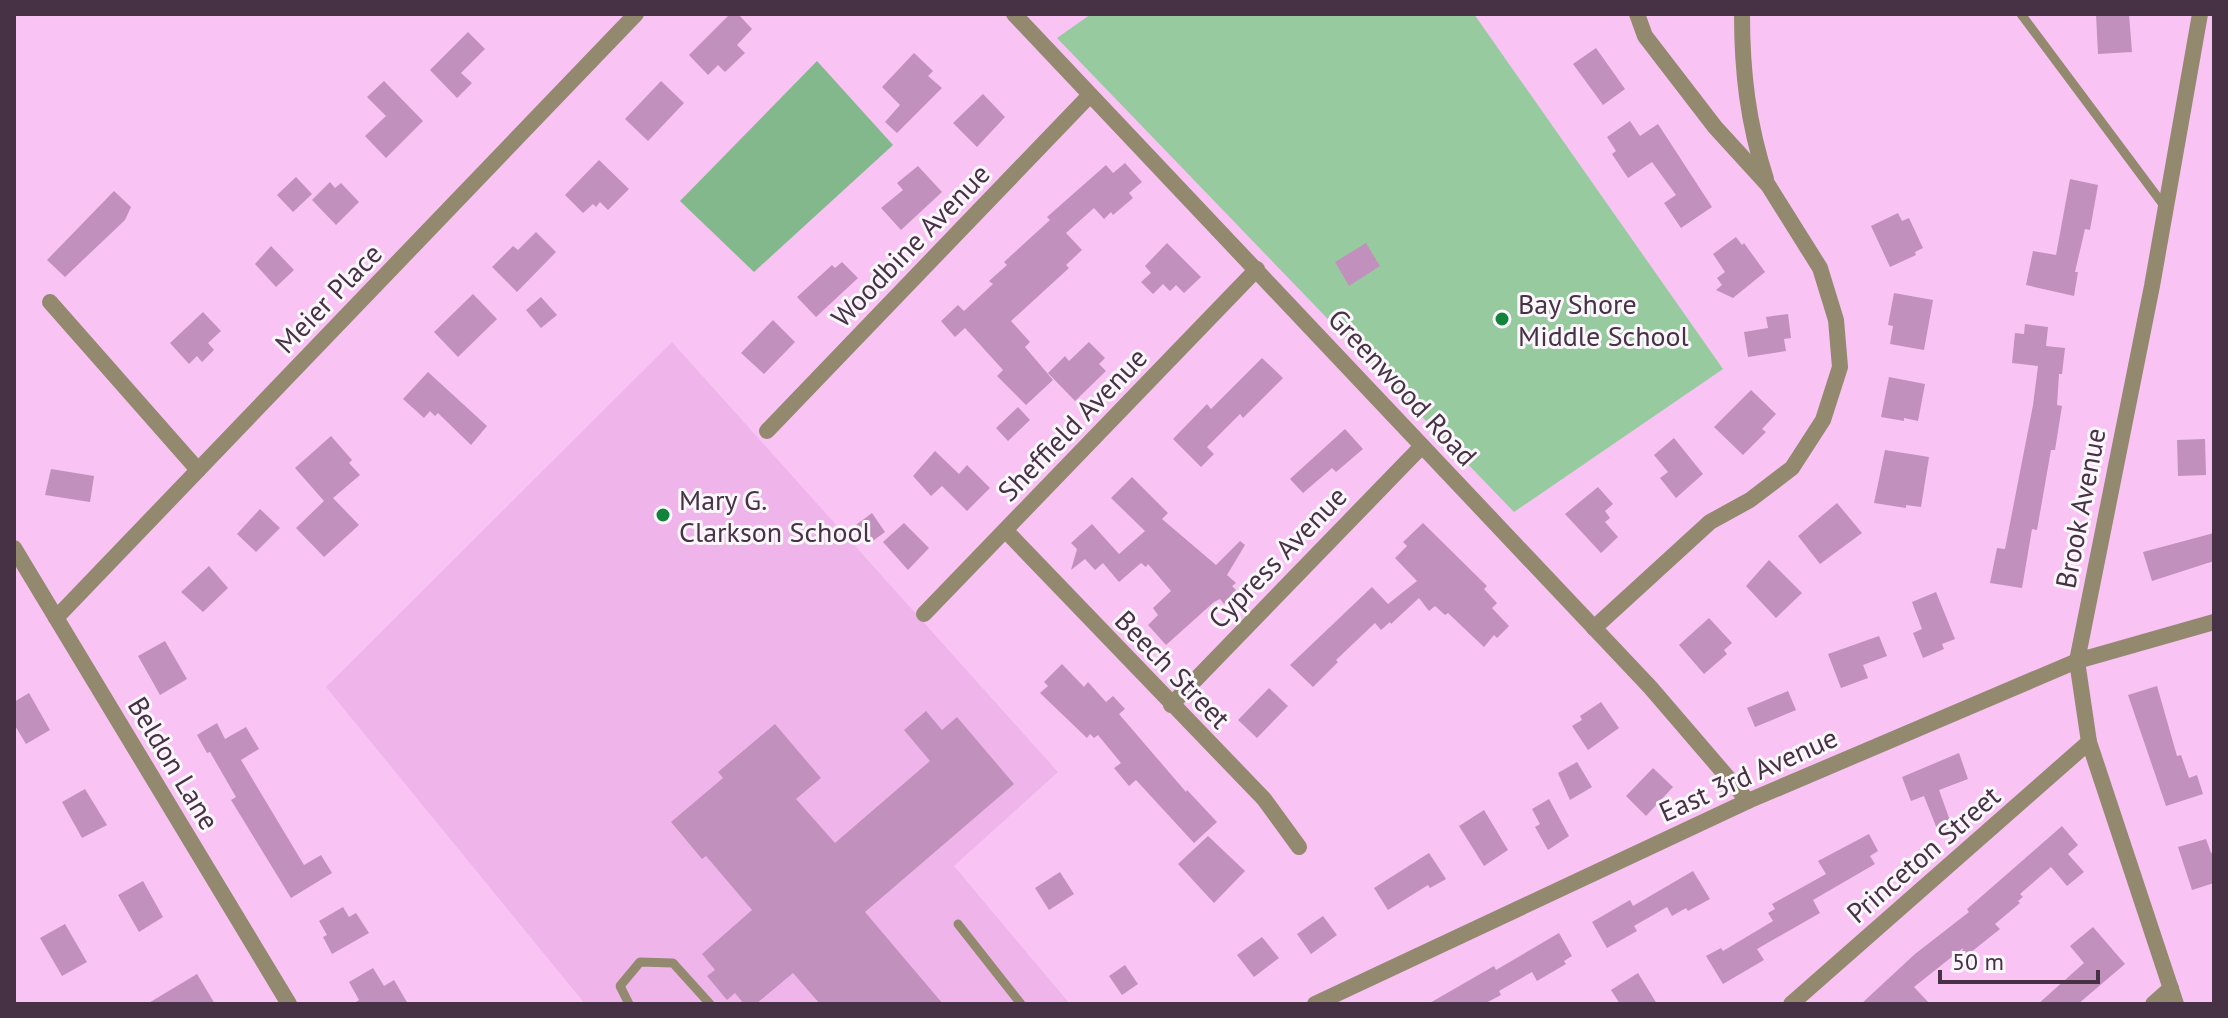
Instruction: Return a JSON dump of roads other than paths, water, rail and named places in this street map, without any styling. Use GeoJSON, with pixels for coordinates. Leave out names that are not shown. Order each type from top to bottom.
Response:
{"type":"FeatureCollection","features":[{"type":"Feature","properties":{"kind":"street","name":"Meier Place"},"geometry":{"type":"LineString","coordinates":[[56,618],[636,14]]}},
{"type":"Feature","properties":{"kind":"street","name":"Greenwood Road"},"geometry":{"type":"LineString","coordinates":[[1014,14],[1650,687],[1748,801]]}},
{"type":"Feature","properties":{"kind":"street"},"geometry":{"type":"LineString","coordinates":[[1594,628],[1710,522],[1750,500],[1792,468],[1823,420],[1840,367],[1836,320],[1820,268],[1768,185],[1715,127],[1645,36],[1637,14]]}},
{"type":"Feature","properties":{"kind":"street"},"geometry":{"type":"LineString","coordinates":[[1742,14],[1744,82],[1750,122],[1768,185]]}},
{"type":"Feature","properties":{"kind":"street","name":"Brook Avenue"},"geometry":{"type":"LineString","coordinates":[[2173,996],[2089,742],[2077,661],[2166,208],[2200,14]]}},
{"type":"Feature","properties":{"kind":"street","name":"Woodbine Avenue"},"geometry":{"type":"LineString","coordinates":[[767,431],[1090,95]]}},
{"type":"Feature","properties":{"kind":"street","name":"Sheffield Avenue"},"geometry":{"type":"LineString","coordinates":[[924,614],[1257,269]]}},
{"type":"Feature","properties":{"kind":"street"},"geometry":{"type":"LineString","coordinates":[[50,302],[198,470]]}},
{"type":"Feature","properties":{"kind":"street","name":"Cypress Avenue"},"geometry":{"type":"LineString","coordinates":[[1171,705],[1422,446]]}},
{"type":"Feature","properties":{"kind":"street","name":"Beech Street"},"geometry":{"type":"LineString","coordinates":[[1006,531],[1264,799],[1299,847]]}},
{"type":"Feature","properties":{"kind":"street","name":"Beldon Lane"},"geometry":{"type":"LineString","coordinates":[[14,548],[289,1004]]}},
{"type":"Feature","properties":{"kind":"street","name":"East 3rd Avenue"},"geometry":{"type":"LineString","coordinates":[[1315,1004],[1748,801],[2077,661],[2214,622]]}},
{"type":"Feature","properties":{"kind":"street","name":"Princeton Street"},"geometry":{"type":"LineString","coordinates":[[1791,1004],[2089,742]]}},
{"type":"Feature","properties":{"kind":"street"},"geometry":{"type":"LineString","coordinates":[[2153,1004],[2173,996]]}},
{"type":"Feature","properties":{"kind":"lane"},"geometry":{"type":"LineString","coordinates":[[2021,14],[2166,208]]}},
{"type":"Feature","properties":{"kind":"lane"},"geometry":{"type":"LineString","coordinates":[[958,924],[1021,1004]]}},
{"type":"Feature","properties":{"kind":"lane"},"geometry":{"type":"LineString","coordinates":[[629,1004],[620,986],[640,962],[673,963],[710,1004]]}},
{"type":"Feature","properties":{"kind":"place","name":"Bay Shore Middle School"},"geometry":{"type":"Point","coordinates":[1502,319]}},
{"type":"Feature","properties":{"kind":"place","name":"Mary G. Clarkson School"},"geometry":{"type":"Point","coordinates":[663,515]}}]}
